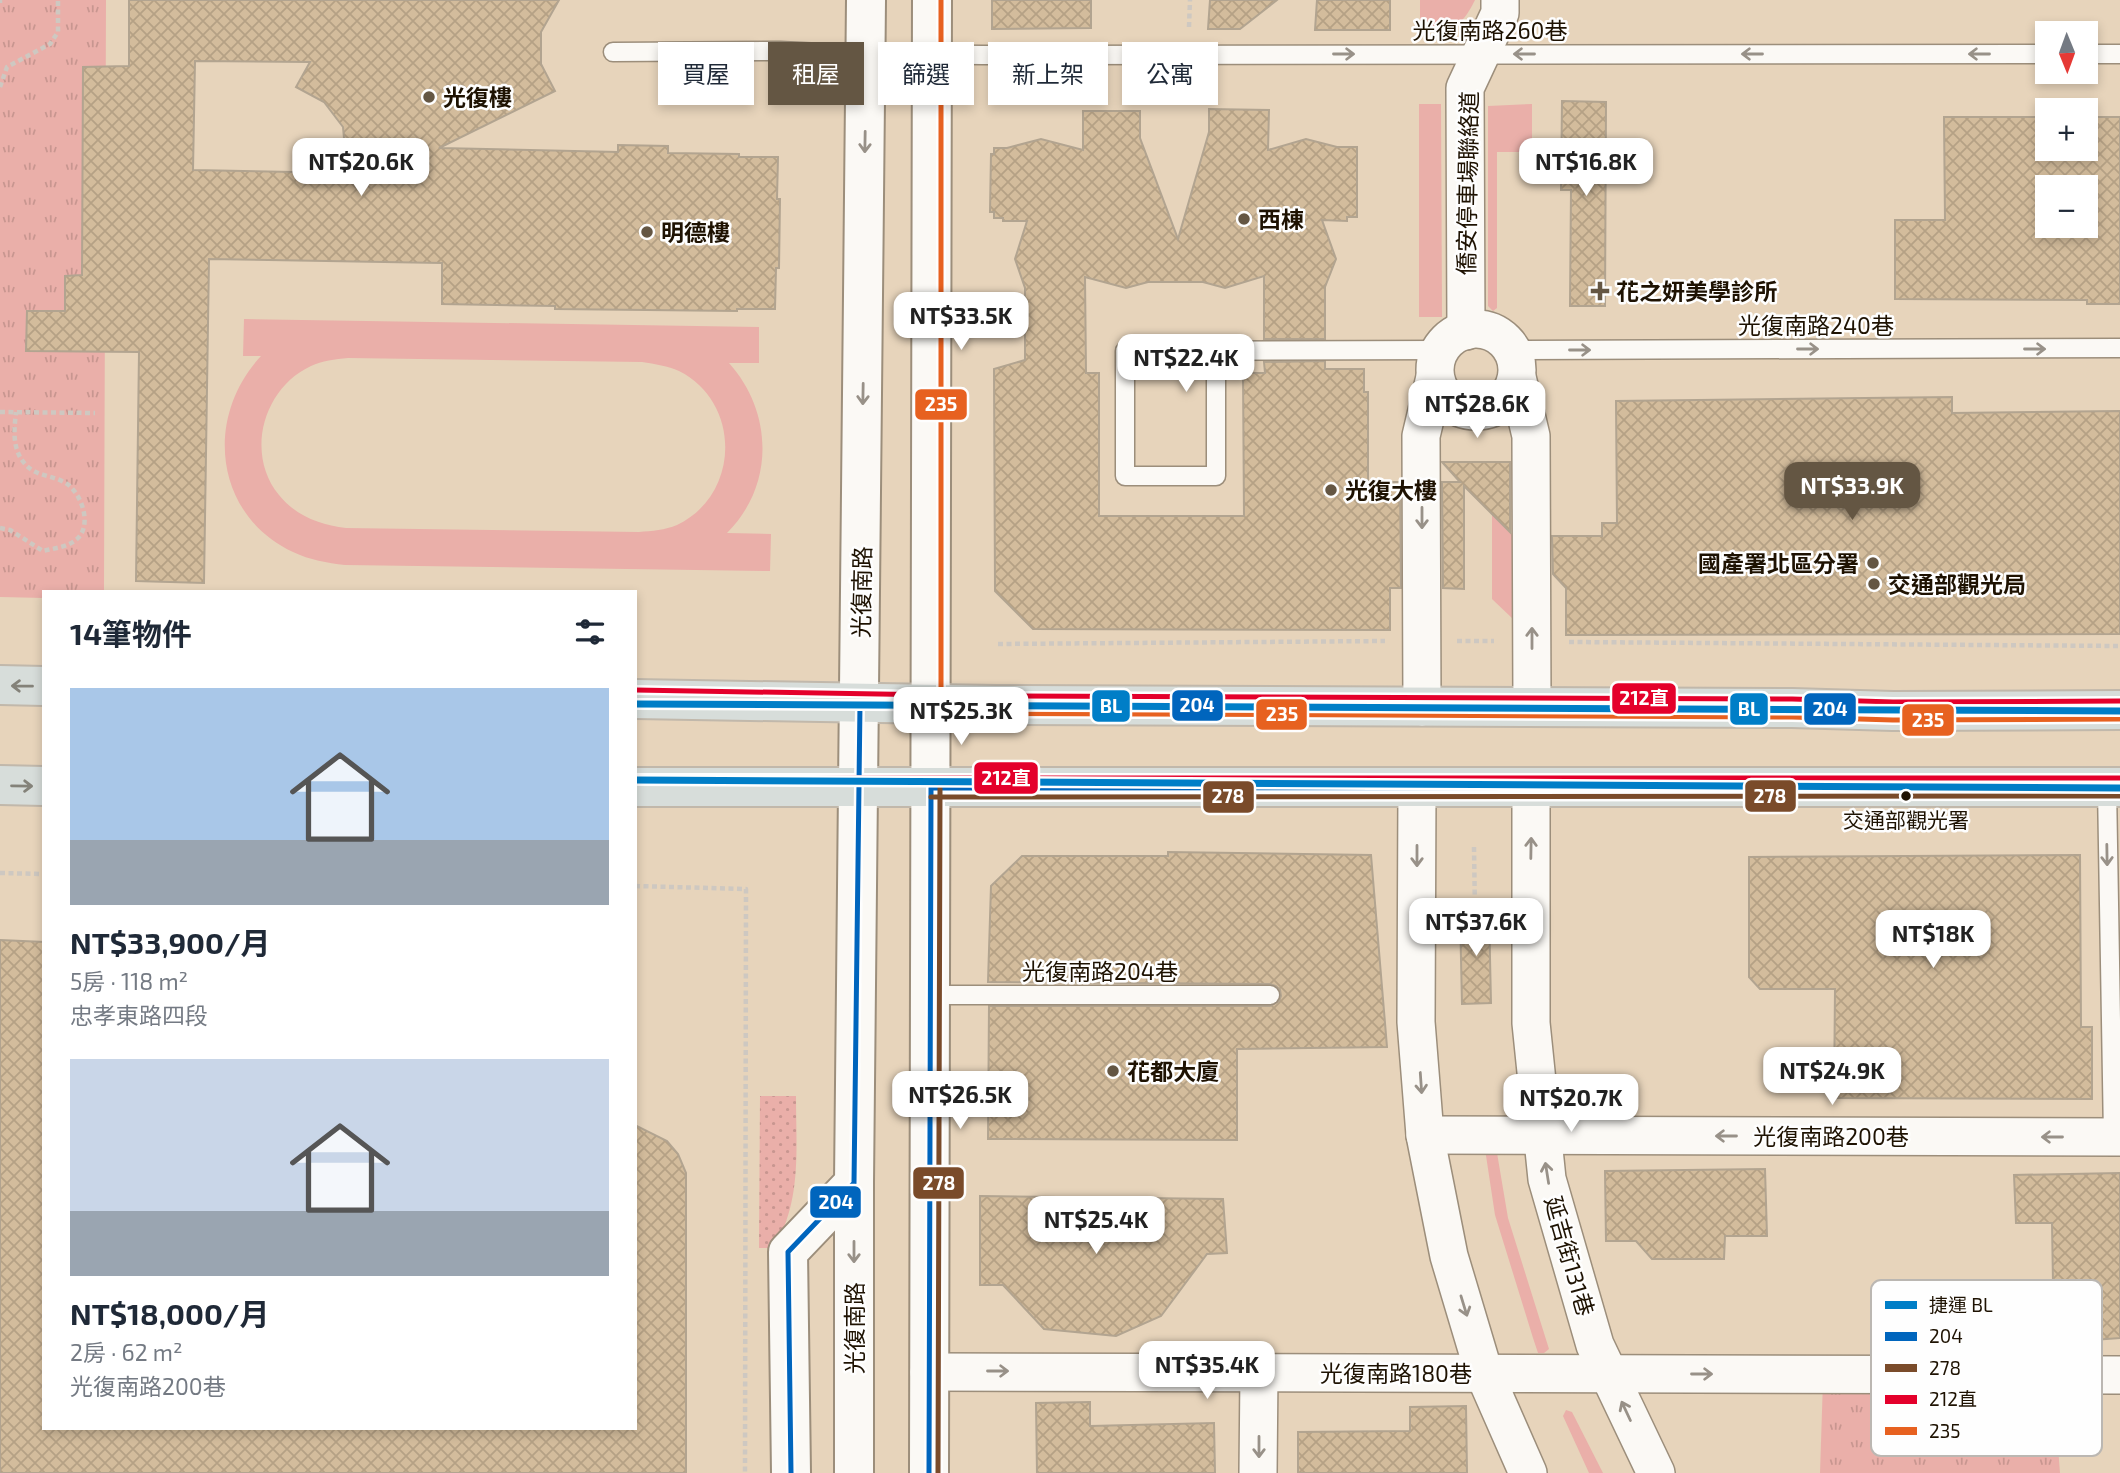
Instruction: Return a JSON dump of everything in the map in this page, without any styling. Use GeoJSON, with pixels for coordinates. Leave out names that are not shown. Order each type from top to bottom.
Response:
{"type":"FeatureCollection","features":[{"type":"Feature","properties":{"kind":"main road","name":"光復南路"},"geometry":{"type":"LineString","coordinates":[[854,1473],[854,1184],[866,0]]}},
{"type":"Feature","properties":{"kind":"main road"},"geometry":{"type":"LineString","coordinates":[[932,42],[933,0]]}},
{"type":"Feature","properties":{"kind":"main road"},"geometry":{"type":"LineString","coordinates":[[929,1473],[932,105]]}},
{"type":"Feature","properties":{"kind":"main road"},"geometry":{"type":"LineString","coordinates":[[0,685],[42,686]]}},
{"type":"Feature","properties":{"kind":"main road"},"geometry":{"type":"LineString","coordinates":[[637,699],[860,704],[2120,710]]}},
{"type":"Feature","properties":{"kind":"main road"},"geometry":{"type":"LineString","coordinates":[[0,785],[42,786]]}},
{"type":"Feature","properties":{"kind":"main road"},"geometry":{"type":"LineString","coordinates":[[637,788],[2114,787]]}},
{"type":"Feature","properties":{"kind":"main road"},"geometry":{"type":"LineString","coordinates":[[791,1473],[788,1252],[854,1184]]}},
{"type":"Feature","properties":{"kind":"street","name":"僑安停車場聯絡道"},"geometry":{"type":"LineString","coordinates":[[1422,706],[1422,436],[1447,353],[1465,89],[1500,13],[1500,0]]}},
{"type":"Feature","properties":{"kind":"street"},"geometry":{"type":"LineString","coordinates":[[1515,363],[1512,391],[1491,409],[1462,409],[1450,402],[1440,391],[1447,353],[1476,329],[1490,331],[1503,338],[1515,363],[1531,436],[1532,706]]}},
{"type":"Feature","properties":{"kind":"street"},"geometry":{"type":"LineString","coordinates":[[1417,787],[1416,1022],[1425,1135],[1449,1256],[1484,1373],[1528,1473]]}},
{"type":"Feature","properties":{"kind":"street","name":"延吉街131巷"},"geometry":{"type":"LineString","coordinates":[[1531,787],[1531,1023],[1547,1179],[1595,1345],[1656,1473]]}},
{"type":"Feature","properties":{"kind":"street"},"geometry":{"type":"LineString","coordinates":[[1425,1135],[1542,1136]]}},
{"type":"Feature","properties":{"kind":"street","name":"光復南路200巷"},"geometry":{"type":"LineString","coordinates":[[1542,1136],[2117,1137]]}},
{"type":"Feature","properties":{"kind":"street","name":"光復南路180巷"},"geometry":{"type":"LineString","coordinates":[[929,1371],[1484,1373]]}},
{"type":"Feature","properties":{"kind":"street"},"geometry":{"type":"LineString","coordinates":[[1258,1473],[1259,1373]]}},
{"type":"Feature","properties":{"kind":"street"},"geometry":{"type":"LineString","coordinates":[[1484,1373],[1871,1375]]}},
{"type":"Feature","properties":{"kind":"street"},"geometry":{"type":"LineString","coordinates":[[2102,1375],[2120,1375]]}},
{"type":"Feature","properties":{"kind":"lane","name":"光復南路260巷"},"geometry":{"type":"LineString","coordinates":[[613,52],[780,51],[878,54]]}},
{"type":"Feature","properties":{"kind":"lane","name":"光復南路260巷"},"geometry":{"type":"LineString","coordinates":[[974,54],[2035,54]]}},
{"type":"Feature","properties":{"kind":"lane"},"geometry":{"type":"LineString","coordinates":[[2098,54],[2120,54]]}},
{"type":"Feature","properties":{"kind":"lane","name":"光復南路240巷"},"geometry":{"type":"LineString","coordinates":[[1515,363],[2120,348]]}},
{"type":"Feature","properties":{"kind":"lane"},"geometry":{"type":"LineString","coordinates":[[1216,350],[1216,476],[1125,476],[1125,351],[1216,350],[1447,353]]}},
{"type":"Feature","properties":{"kind":"lane"},"geometry":{"type":"LineString","coordinates":[[2114,787],[2117,1137]]}},
{"type":"Feature","properties":{"kind":"lane","name":"光復南路204巷"},"geometry":{"type":"LineString","coordinates":[[931,995],[1270,995]]}},
{"type":"Feature","properties":{"kind":"path"},"geometry":{"type":"LineString","coordinates":[[0,87],[7,66],[50,44],[58,32],[58,0]]}},
{"type":"Feature","properties":{"kind":"path"},"geometry":{"type":"LineString","coordinates":[[0,412],[94,414]]}},
{"type":"Feature","properties":{"kind":"path"},"geometry":{"type":"LineString","coordinates":[[0,528],[10,530],[43,551],[70,544],[81,536],[85,520],[80,500],[65,482],[41,475],[26,466],[16,450],[16,412]]}},
{"type":"Feature","properties":{"kind":"path"},"geometry":{"type":"LineString","coordinates":[[1474,847],[1475,913]]}},
{"type":"Feature","properties":{"kind":"path"},"geometry":{"type":"LineString","coordinates":[[0,873],[42,874]]}},
{"type":"Feature","properties":{"kind":"path"},"geometry":{"type":"LineString","coordinates":[[637,886],[746,889],[745,1473]]}},
{"type":"Feature","properties":{"kind":"green space"},"geometry":{"type":"Polygon","coordinates":[[[0,0],[106,0],[104,590],[42,590],[42,598],[0,597],[0,0]]]}},
{"type":"Feature","properties":{"kind":"green space"},"geometry":{"type":"Polygon","coordinates":[[[1420,0],[1475,0],[1465,17],[1454,26],[1420,31],[1420,0]]]}},
{"type":"Feature","properties":{"kind":"green space"},"geometry":{"type":"Polygon","coordinates":[[[1419,104],[1441,104],[1442,317],[1419,317],[1419,104]]]}},
{"type":"Feature","properties":{"kind":"green space"},"geometry":{"type":"Polygon","coordinates":[[[1532,104],[1532,152],[1497,152],[1497,308],[1493,311],[1488,306],[1488,106],[1532,104]]]}},
{"type":"Feature","properties":{"kind":"green space"},"geometry":{"type":"Polygon","coordinates":[[[244,319],[759,327],[759,363],[729,363],[744,382],[754,403],[762,448],[754,493],[743,514],[727,533],[771,534],[770,571],[345,565],[299,555],[267,535],[247,514],[233,490],[226,463],[225,435],[231,407],[243,380],[261,356],[243,356],[244,319]],[[348,358],[324,362],[294,376],[271,406],[264,423],[263,461],[269,479],[279,495],[293,509],[318,522],[336,527],[639,532],[668,528],[698,511],[713,493],[722,472],[725,449],[723,426],[714,404],[700,386],[675,369],[642,362],[348,358]]]}},
{"type":"Feature","properties":{"kind":"green space"},"geometry":{"type":"Polygon","coordinates":[[[1492,514],[1513,535],[1513,619],[1492,599],[1492,514]]]}},
{"type":"Feature","properties":{"kind":"green space"},"geometry":{"type":"Polygon","coordinates":[[[760,1096],[796,1096],[796,1174],[789,1212],[774,1248],[759,1248],[760,1096]]]}},
{"type":"Feature","properties":{"kind":"green space"},"geometry":{"type":"Polygon","coordinates":[[[1496,1147],[1508,1218],[1549,1349],[1544,1353],[1538,1353],[1495,1215],[1485,1149],[1496,1147]]]}},
{"type":"Feature","properties":{"kind":"green space"},"geometry":{"type":"Polygon","coordinates":[[[1823,1380],[1871,1380],[1871,1456],[2059,1456],[2060,1473],[1820,1473],[1823,1380]]]}},
{"type":"Feature","properties":{"kind":"green space"},"geometry":{"type":"Polygon","coordinates":[[[1566,1410],[1572,1412],[1603,1473],[1589,1473],[1563,1416],[1566,1410]]]}},
{"type":"Feature","properties":{"kind":"building"},"geometry":{"type":"Polygon","coordinates":[[[129,0],[559,0],[541,32],[541,64],[555,91],[439,148],[618,152],[618,145],[668,146],[668,153],[778,157],[779,268],[776,268],[775,309],[555,309],[555,306],[442,304],[442,263],[209,259],[204,583],[136,581],[139,352],[26,351],[27,311],[65,311],[65,276],[82,275],[83,67],[129,66],[129,0]],[[195,61],[193,170],[347,173],[343,127],[324,102],[296,87],[310,62],[195,61]]]}},
{"type":"Feature","properties":{"kind":"building"},"geometry":{"type":"Polygon","coordinates":[[[992,0],[1091,0],[1091,28],[992,29],[992,0]]]}},
{"type":"Feature","properties":{"kind":"building"},"geometry":{"type":"Polygon","coordinates":[[[1210,0],[1277,0],[1240,29],[1208,29],[1210,0]]]}},
{"type":"Feature","properties":{"kind":"building"},"geometry":{"type":"Polygon","coordinates":[[[1317,0],[1390,0],[1390,30],[1315,30],[1317,0]]]}},
{"type":"Feature","properties":{"kind":"building"},"geometry":{"type":"Polygon","coordinates":[[[1562,101],[1606,102],[1605,306],[1570,306],[1571,190],[1561,190],[1562,101]]]}},
{"type":"Feature","properties":{"kind":"building"},"geometry":{"type":"Polygon","coordinates":[[[1209,109],[1269,110],[1268,150],[1306,139],[1337,147],[1357,147],[1357,217],[1347,217],[1347,221],[1322,220],[1336,259],[1325,287],[1325,339],[1264,339],[1264,276],[1225,288],[1203,282],[1148,282],[1126,288],[1085,277],[1086,373],[1099,373],[1099,516],[1244,516],[1243,373],[1265,373],[1264,362],[1325,361],[1325,369],[1364,369],[1364,392],[1368,392],[1368,482],[1400,482],[1401,588],[1390,588],[1390,630],[1033,629],[995,591],[994,369],[1025,360],[1025,288],[1015,259],[1027,221],[1003,221],[1003,218],[994,218],[994,212],[990,212],[991,154],[994,154],[994,148],[1007,148],[1041,139],[1083,150],[1083,111],[1140,111],[1140,138],[1178,239],[1209,132],[1209,109]]]}},
{"type":"Feature","properties":{"kind":"building"},"geometry":{"type":"Polygon","coordinates":[[[1944,117],[2035,117],[2035,161],[2098,161],[2098,117],[2120,117],[2120,304],[2087,304],[2087,300],[1895,299],[1895,220],[1945,220],[1944,117]]]}},
{"type":"Feature","properties":{"kind":"building"},"geometry":{"type":"Polygon","coordinates":[[[1952,397],[1952,413],[2120,411],[2120,634],[1566,635],[1566,588],[1553,574],[1552,536],[1602,536],[1602,523],[1617,523],[1616,401],[1952,397]]]}},
{"type":"Feature","properties":{"kind":"building"},"geometry":{"type":"Polygon","coordinates":[[[1442,462],[1510,462],[1510,532],[1464,486],[1464,589],[1443,588],[1442,482],[1460,482],[1442,462]]]}},
{"type":"Feature","properties":{"kind":"building"},"geometry":{"type":"Polygon","coordinates":[[[1168,852],[1371,855],[1387,1047],[1237,1049],[1237,1140],[988,1139],[989,1006],[1270,1006],[1279,1001],[1280,990],[1270,984],[988,982],[991,886],[1022,856],[1168,856],[1168,852]]]}},
{"type":"Feature","properties":{"kind":"building"},"geometry":{"type":"Polygon","coordinates":[[[2080,855],[2081,1027],[2092,1027],[2092,1099],[1834,1098],[1835,989],[1760,989],[1749,977],[1749,857],[2080,855]]]}},
{"type":"Feature","properties":{"kind":"building"},"geometry":{"type":"Polygon","coordinates":[[[1489,912],[1491,1003],[1462,1004],[1460,914],[1489,912]]]}},
{"type":"Feature","properties":{"kind":"building"},"geometry":{"type":"Polygon","coordinates":[[[0,940],[42,942],[42,1430],[637,1430],[637,1126],[667,1141],[678,1154],[686,1173],[686,1473],[0,1473],[0,940]]]}},
{"type":"Feature","properties":{"kind":"building"},"geometry":{"type":"Polygon","coordinates":[[[1765,1169],[1767,1236],[1725,1236],[1724,1259],[1652,1259],[1636,1241],[1606,1241],[1605,1171],[1765,1169]]]}},
{"type":"Feature","properties":{"kind":"building"},"geometry":{"type":"Polygon","coordinates":[[[2120,1173],[2120,1338],[2102,1339],[2102,1280],[2053,1280],[2052,1223],[2016,1223],[2014,1175],[2120,1173]]]}},
{"type":"Feature","properties":{"kind":"building"},"geometry":{"type":"Polygon","coordinates":[[[980,1196],[1223,1199],[1227,1253],[1207,1254],[1161,1316],[1116,1336],[1044,1329],[1003,1285],[980,1285],[980,1196]]]}},
{"type":"Feature","properties":{"kind":"building"},"geometry":{"type":"Polygon","coordinates":[[[1090,1402],[1090,1426],[1214,1423],[1215,1473],[1037,1473],[1036,1403],[1090,1402]]]}},
{"type":"Feature","properties":{"kind":"building"},"geometry":{"type":"Polygon","coordinates":[[[1466,1406],[1467,1473],[1298,1473],[1298,1432],[1410,1431],[1410,1407],[1466,1406]]]}},
{"type":"Feature","properties":{"kind":"metro line","name":"BL"},"geometry":{"type":"LineString","coordinates":[[637,704],[2120,711]]}},
{"type":"Feature","properties":{"kind":"metro line","name":"BL"},"geometry":{"type":"LineString","coordinates":[[637,780],[2120,788]]}},
{"type":"Feature","properties":{"kind":"transit line","name":"235"},"geometry":{"type":"LineString","coordinates":[[941,0],[941,704]]}},
{"type":"Feature","properties":{"kind":"transit line","name":"212直"},"geometry":{"type":"LineString","coordinates":[[637,690],[996,696],[2120,701]]}},
{"type":"Feature","properties":{"kind":"transit line","name":"204"},"geometry":{"type":"LineString","coordinates":[[791,1473],[788,1252],[854,1183],[860,704],[2120,710]]}},
{"type":"Feature","properties":{"kind":"transit line","name":"235"},"geometry":{"type":"LineString","coordinates":[[932,713],[1792,717],[1893,720],[2120,719]]}},
{"type":"Feature","properties":{"kind":"transit line","name":"212直"},"geometry":{"type":"LineString","coordinates":[[637,778],[2120,778]]}},
{"type":"Feature","properties":{"kind":"transit line","name":"204"},"geometry":{"type":"LineString","coordinates":[[929,1473],[931,788],[2120,787]]}},
{"type":"Feature","properties":{"kind":"transit line","name":"278"},"geometry":{"type":"LineString","coordinates":[[938,1473],[940,788]]}},
{"type":"Feature","properties":{"kind":"transit line","name":"278"},"geometry":{"type":"LineString","coordinates":[[931,797],[2120,796]]}},
{"type":"Feature","properties":{"kind":"place","name":"光復樓"},"geometry":{"type":"Point","coordinates":[429,97]}},
{"type":"Feature","properties":{"kind":"place","name":"西棟"},"geometry":{"type":"Point","coordinates":[1244,219]}},
{"type":"Feature","properties":{"kind":"place","name":"明德樓"},"geometry":{"type":"Point","coordinates":[647,232]}},
{"type":"Feature","properties":{"kind":"place","name":"花之妍美學診所"},"geometry":{"type":"Point","coordinates":[1600,291]}},
{"type":"Feature","properties":{"kind":"place","name":"光復大樓"},"geometry":{"type":"Point","coordinates":[1331,490]}},
{"type":"Feature","properties":{"kind":"place","name":"國產署北區分署"},"geometry":{"type":"Point","coordinates":[1873,563]}},
{"type":"Feature","properties":{"kind":"place","name":"交通部觀光局"},"geometry":{"type":"Point","coordinates":[1874,584]}},
{"type":"Feature","properties":{"kind":"place","name":"交通部觀光署"},"geometry":{"type":"Point","coordinates":[1906,796]}},
{"type":"Feature","properties":{"kind":"place","name":"花都大廈"},"geometry":{"type":"Point","coordinates":[1113,1071]}}]}
